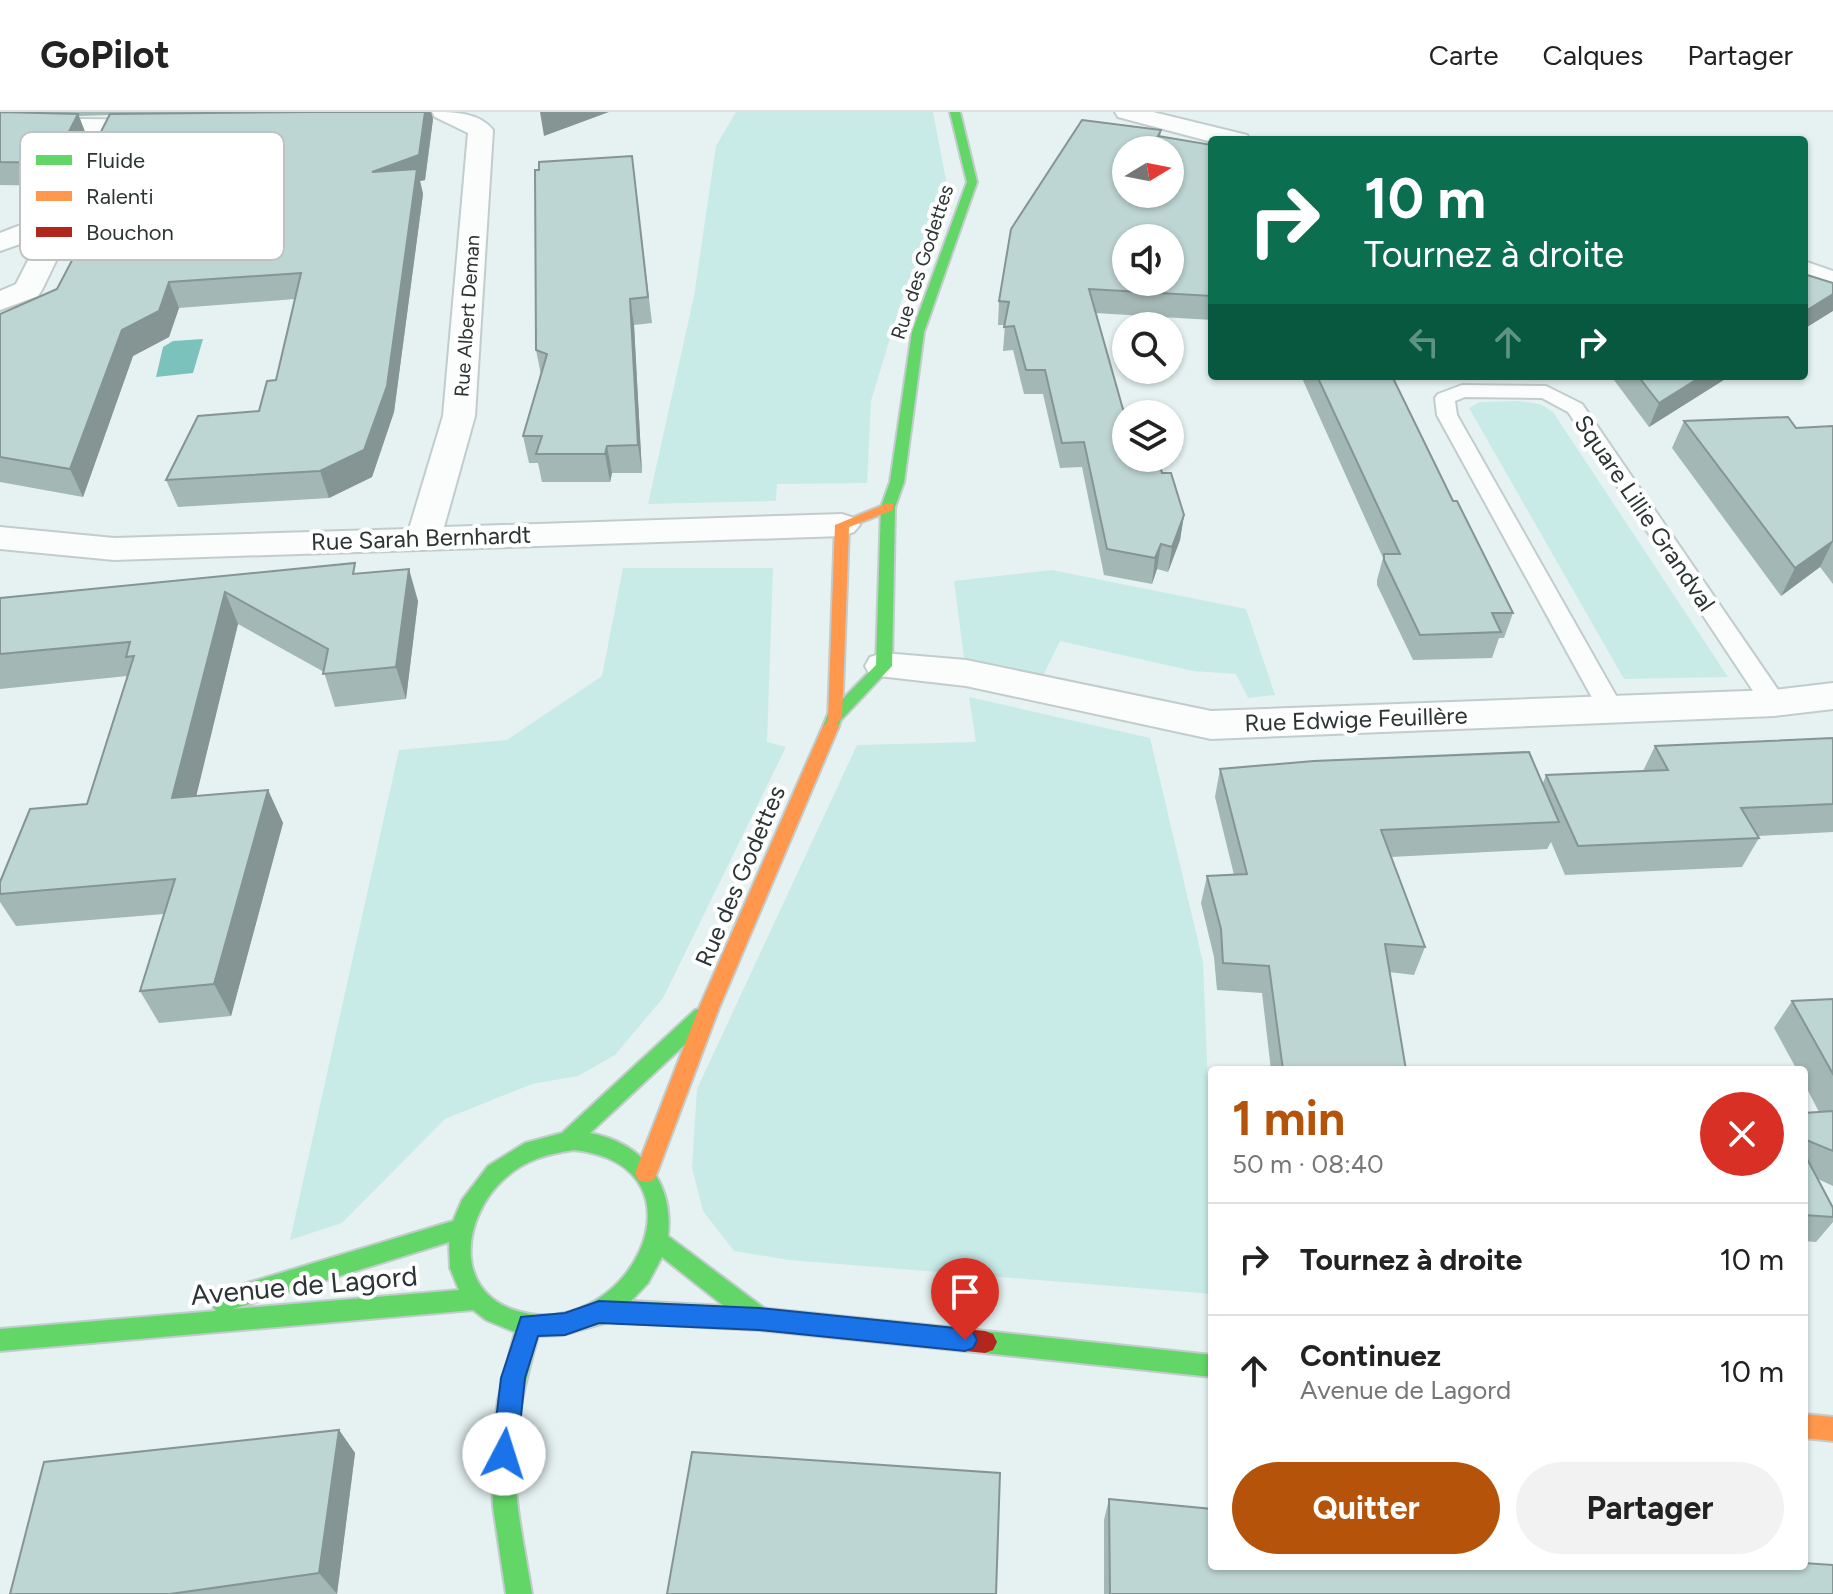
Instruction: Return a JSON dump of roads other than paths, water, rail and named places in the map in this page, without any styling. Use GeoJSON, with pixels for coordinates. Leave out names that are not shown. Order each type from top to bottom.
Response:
{"type":"FeatureCollection","features":[{"type":"Feature","properties":{"kind":"street","name":"Rue Albert Deman"},"geometry":{"type":"LineString","coordinates":[[424,537],[459,416],[490,121],[444,112]]}},
{"type":"Feature","properties":{"kind":"street"},"geometry":{"type":"LineString","coordinates":[[1127,112],[1219,136]]}},
{"type":"Feature","properties":{"kind":"street","name":"Rue des Godettes"},"geometry":{"type":"LineString","coordinates":[[884,666],[888,507],[897,482],[918,332],[972,182],[960,116]]}},
{"type":"Feature","properties":{"kind":"street"},"geometry":{"type":"LineString","coordinates":[[0,125],[107,128],[194,126]]}},
{"type":"Feature","properties":{"kind":"street"},"geometry":{"type":"LineString","coordinates":[[105,132],[107,128]]}},
{"type":"Feature","properties":{"kind":"street"},"geometry":{"type":"LineString","coordinates":[[0,243],[20,235]]}},
{"type":"Feature","properties":{"kind":"street"},"geometry":{"type":"LineString","coordinates":[[0,301],[28,290],[42,260]]}},
{"type":"Feature","properties":{"kind":"street"},"geometry":{"type":"LineString","coordinates":[[1808,272],[1833,281]]}},
{"type":"Feature","properties":{"kind":"street"},"geometry":{"type":"LineString","coordinates":[[834,718],[842,525],[888,507]]}},
{"type":"Feature","properties":{"kind":"street","name":"Rue Sarah Bernhardt"},"geometry":{"type":"LineString","coordinates":[[0,538],[114,549],[842,525]]}},
{"type":"Feature","properties":{"kind":"street"},"geometry":{"type":"LineString","coordinates":[[834,718],[884,666]]}},
{"type":"Feature","properties":{"kind":"street","name":"Rue Edwige Feuillère"},"geometry":{"type":"LineString","coordinates":[[884,666],[966,673],[1211,725],[1774,703],[1833,696]]}},
{"type":"Feature","properties":{"kind":"street","name":"Rue des Godettes"},"geometry":{"type":"LineString","coordinates":[[646,1173],[709,1008],[834,718]]}},
{"type":"Feature","properties":{"kind":"street","name":"Rue des Godettes"},"geometry":{"type":"LineString","coordinates":[[567,1142],[709,1008]]}},
{"type":"Feature","properties":{"kind":"street"},"geometry":{"type":"LineString","coordinates":[[567,1142],[598,1145],[625,1155],[646,1173],[659,1193],[663,1217],[659,1242],[647,1270],[627,1294],[599,1312],[565,1324],[529,1325],[500,1316],[476,1299],[462,1278],[456,1254],[460,1229],[470,1203],[488,1179],[511,1161],[538,1148],[567,1142]]}},
{"type":"Feature","properties":{"kind":"street","name":"Avenue de Lagord"},"geometry":{"type":"LineString","coordinates":[[137,1328],[460,1229]]}},
{"type":"Feature","properties":{"kind":"street"},"geometry":{"type":"LineString","coordinates":[[659,1242],[759,1319]]}},
{"type":"Feature","properties":{"kind":"street","name":"Avenue de Lagord"},"geometry":{"type":"LineString","coordinates":[[0,1340],[476,1299]]}},
{"type":"Feature","properties":{"kind":"street"},"geometry":{"type":"LineString","coordinates":[[599,1312],[759,1319],[1208,1366]]}},
{"type":"Feature","properties":{"kind":"street"},"geometry":{"type":"LineString","coordinates":[[519,1594],[504,1466],[505,1430],[513,1378],[529,1325]]}},
{"type":"Feature","properties":{"kind":"street"},"geometry":{"type":"LineString","coordinates":[[1808,1426],[1833,1429]]}},
{"type":"Feature","properties":{"kind":"lane","name":"Square Lillie Grandval"},"geometry":{"type":"LineString","coordinates":[[1610,708],[1447,415],[1445,398],[1462,391],[1546,392],[1575,408],[1774,703]]}},
{"type":"Feature","properties":{"kind":"water"},"geometry":{"type":"Polygon","coordinates":[[[203,339],[193,373],[156,377],[163,347],[173,341],[203,339]]]}}]}
